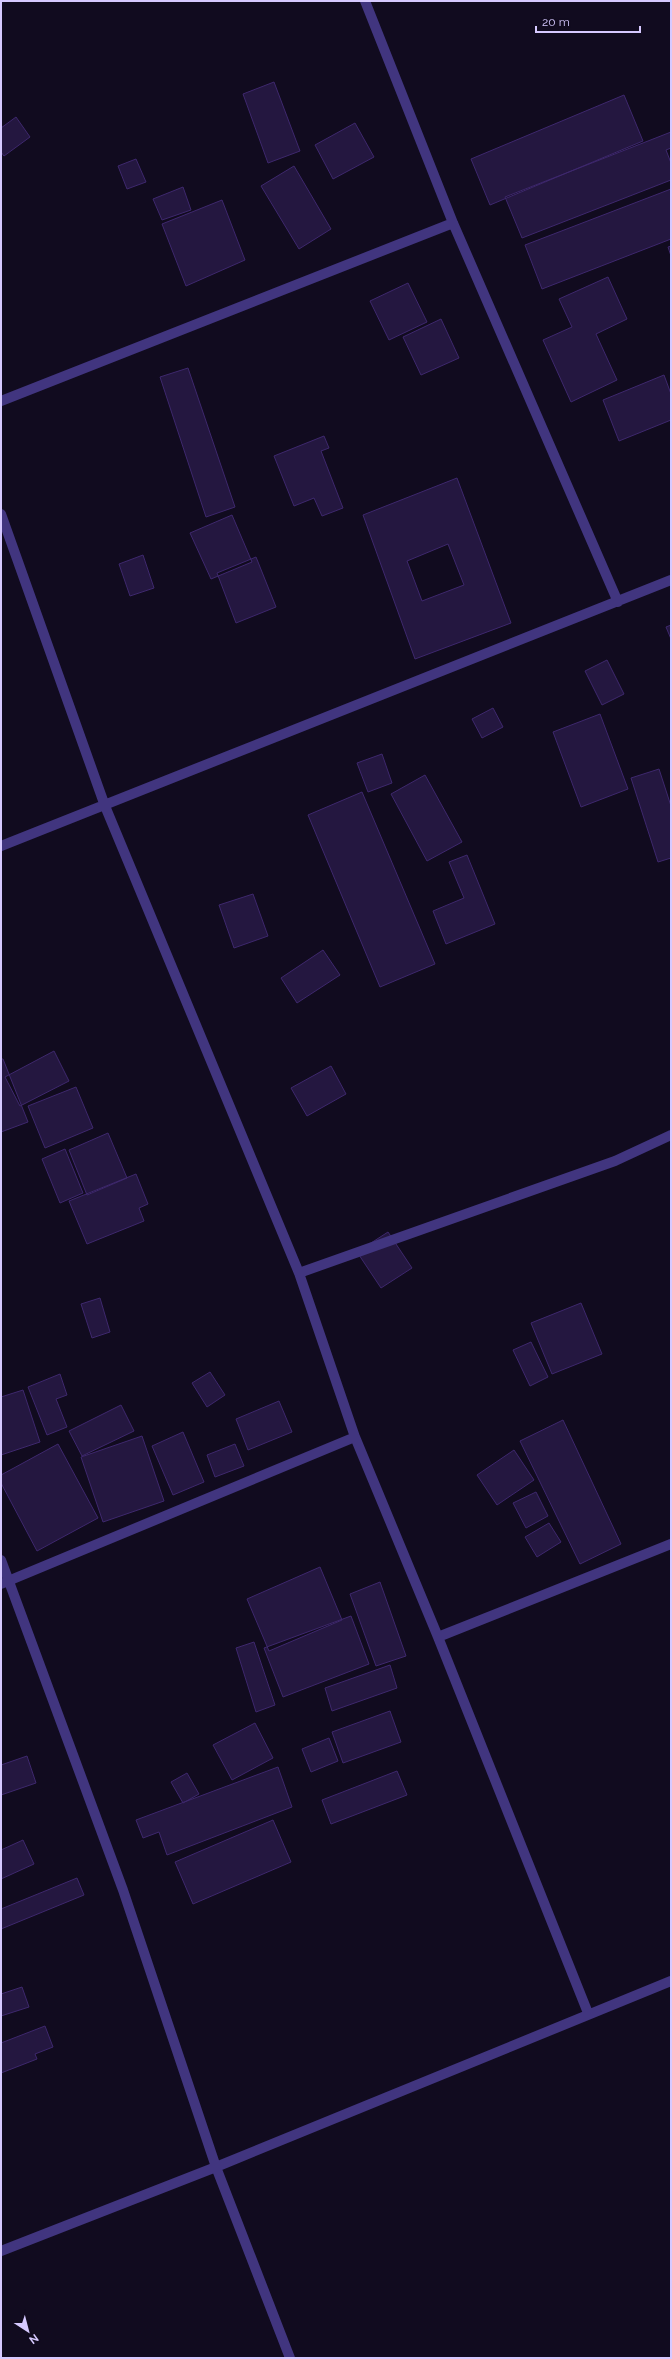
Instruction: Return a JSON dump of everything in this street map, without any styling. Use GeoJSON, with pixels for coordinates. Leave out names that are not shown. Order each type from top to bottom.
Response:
{"type":"FeatureCollection","features":[{"type":"Feature","properties":{"kind":"street"},"geometry":{"type":"LineString","coordinates":[[365,1],[453,223],[618,602]]}},
{"type":"Feature","properties":{"kind":"street"},"geometry":{"type":"LineString","coordinates":[[1,401],[453,223]]}},
{"type":"Feature","properties":{"kind":"street"},"geometry":{"type":"LineString","coordinates":[[1,514],[105,806],[299,1273],[355,1437],[438,1637],[588,2013]]}},
{"type":"Feature","properties":{"kind":"street"},"geometry":{"type":"LineString","coordinates":[[1,846],[671,580]]}},
{"type":"Feature","properties":{"kind":"street"},"geometry":{"type":"LineString","coordinates":[[299,1273],[615,1161],[671,1135]]}},
{"type":"Feature","properties":{"kind":"street"},"geometry":{"type":"LineString","coordinates":[[6,1582],[355,1437]]}},
{"type":"Feature","properties":{"kind":"street"},"geometry":{"type":"LineString","coordinates":[[438,1637],[671,1544]]}},
{"type":"Feature","properties":{"kind":"street"},"geometry":{"type":"LineString","coordinates":[[1,1560],[6,1582],[123,1890],[216,2167],[290,2358]]}},
{"type":"Feature","properties":{"kind":"street"},"geometry":{"type":"LineString","coordinates":[[1,2250],[216,2167],[588,2013],[671,1981]]}},
{"type":"Feature","properties":{"kind":"building"},"geometry":{"type":"Polygon","coordinates":[[[274,82],[300,151],[268,163],[243,94],[274,82]]]}},
{"type":"Feature","properties":{"kind":"building"},"geometry":{"type":"Polygon","coordinates":[[[624,95],[643,141],[490,205],[471,159],[624,95]]]}},
{"type":"Feature","properties":{"kind":"building"},"geometry":{"type":"Polygon","coordinates":[[[16,117],[30,137],[4,156],[1,152],[1,128],[16,117]]]}},
{"type":"Feature","properties":{"kind":"building"},"geometry":{"type":"Polygon","coordinates":[[[355,123],[374,157],[333,179],[315,145],[355,123]]]}},
{"type":"Feature","properties":{"kind":"building"},"geometry":{"type":"Polygon","coordinates":[[[671,132],[671,148],[666,150],[671,163],[671,180],[522,238],[505,197],[671,132]]]}},
{"type":"Feature","properties":{"kind":"building"},"geometry":{"type":"Polygon","coordinates":[[[136,159],[146,182],[127,189],[118,166],[136,159]]]}},
{"type":"Feature","properties":{"kind":"building"},"geometry":{"type":"Polygon","coordinates":[[[294,166],[331,229],[299,249],[261,186],[294,166]]]}},
{"type":"Feature","properties":{"kind":"building"},"geometry":{"type":"Polygon","coordinates":[[[183,187],[191,210],[162,220],[153,199],[183,187]]]}},
{"type":"Feature","properties":{"kind":"building"},"geometry":{"type":"Polygon","coordinates":[[[671,189],[671,239],[542,289],[525,245],[671,189]]]}},
{"type":"Feature","properties":{"kind":"building"},"geometry":{"type":"Polygon","coordinates":[[[222,200],[245,260],[186,286],[162,224],[222,200]]]}},
{"type":"Feature","properties":{"kind":"building"},"geometry":{"type":"Polygon","coordinates":[[[671,246],[671,256],[668,247],[671,246]]]}},
{"type":"Feature","properties":{"kind":"building"},"geometry":{"type":"Polygon","coordinates":[[[608,277],[627,319],[596,334],[617,380],[571,402],[543,340],[572,327],[559,299],[608,277]]]}},
{"type":"Feature","properties":{"kind":"building"},"geometry":{"type":"Polygon","coordinates":[[[408,283],[427,322],[389,340],[370,301],[408,283]]]}},
{"type":"Feature","properties":{"kind":"building"},"geometry":{"type":"Polygon","coordinates":[[[441,319],[459,358],[421,375],[403,337],[441,319]]]}},
{"type":"Feature","properties":{"kind":"building"},"geometry":{"type":"Polygon","coordinates":[[[188,368],[235,507],[206,517],[160,377],[188,368]]]}},
{"type":"Feature","properties":{"kind":"building"},"geometry":{"type":"Polygon","coordinates":[[[664,375],[671,394],[671,420],[619,441],[603,400],[664,375]]]}},
{"type":"Feature","properties":{"kind":"building"},"geometry":{"type":"Polygon","coordinates":[[[324,436],[329,448],[321,451],[343,508],[322,516],[314,498],[294,506],[274,456],[324,436]]]}},
{"type":"Feature","properties":{"kind":"building"},"geometry":{"type":"Polygon","coordinates":[[[457,478],[511,623],[415,659],[363,515],[457,478]],[[448,544],[407,561],[422,601],[464,585],[448,544]]]}},
{"type":"Feature","properties":{"kind":"building"},"geometry":{"type":"Polygon","coordinates":[[[232,515],[252,562],[211,579],[190,533],[232,515]]]}},
{"type":"Feature","properties":{"kind":"building"},"geometry":{"type":"Polygon","coordinates":[[[143,555],[154,588],[130,596],[119,564],[143,555]]]}},
{"type":"Feature","properties":{"kind":"building"},"geometry":{"type":"Polygon","coordinates":[[[256,557],[276,607],[236,623],[217,573],[256,557]]]}},
{"type":"Feature","properties":{"kind":"building"},"geometry":{"type":"Polygon","coordinates":[[[671,625],[671,639],[666,627],[671,625]]]}},
{"type":"Feature","properties":{"kind":"building"},"geometry":{"type":"Polygon","coordinates":[[[607,660],[624,694],[602,705],[585,671],[607,660]]]}},
{"type":"Feature","properties":{"kind":"building"},"geometry":{"type":"Polygon","coordinates":[[[493,708],[503,727],[482,738],[472,719],[493,708]]]}},
{"type":"Feature","properties":{"kind":"building"},"geometry":{"type":"Polygon","coordinates":[[[600,714],[628,789],[581,807],[553,732],[600,714]]]}},
{"type":"Feature","properties":{"kind":"building"},"geometry":{"type":"Polygon","coordinates":[[[382,754],[392,783],[368,792],[357,763],[382,754]]]}},
{"type":"Feature","properties":{"kind":"building"},"geometry":{"type":"Polygon","coordinates":[[[659,769],[671,806],[671,858],[658,862],[631,778],[659,769]]]}},
{"type":"Feature","properties":{"kind":"building"},"geometry":{"type":"Polygon","coordinates":[[[425,775],[462,842],[427,861],[391,794],[425,775]]]}},
{"type":"Feature","properties":{"kind":"building"},"geometry":{"type":"Polygon","coordinates":[[[362,792],[435,964],[380,987],[308,815],[362,792]]]}},
{"type":"Feature","properties":{"kind":"building"},"geometry":{"type":"Polygon","coordinates":[[[467,855],[495,924],[446,944],[433,911],[464,898],[449,862],[467,855]]]}},
{"type":"Feature","properties":{"kind":"building"},"geometry":{"type":"Polygon","coordinates":[[[253,894],[268,936],[234,948],[219,905],[253,894]]]}},
{"type":"Feature","properties":{"kind":"building"},"geometry":{"type":"Polygon","coordinates":[[[323,950],[340,975],[297,1003],[281,978],[323,950]]]}},
{"type":"Feature","properties":{"kind":"building"},"geometry":{"type":"Polygon","coordinates":[[[54,1051],[69,1081],[20,1106],[5,1077],[54,1051]]]}},
{"type":"Feature","properties":{"kind":"building"},"geometry":{"type":"Polygon","coordinates":[[[1,1059],[3,1059],[28,1122],[1,1132],[1,1059]]]}},
{"type":"Feature","properties":{"kind":"building"},"geometry":{"type":"Polygon","coordinates":[[[331,1066],[346,1094],[307,1116],[291,1088],[331,1066]]]}},
{"type":"Feature","properties":{"kind":"building"},"geometry":{"type":"Polygon","coordinates":[[[76,1087],[93,1128],[45,1148],[28,1106],[76,1087]]]}},
{"type":"Feature","properties":{"kind":"building"},"geometry":{"type":"Polygon","coordinates":[[[108,1133],[127,1178],[87,1195],[69,1150],[108,1133]]]}},
{"type":"Feature","properties":{"kind":"building"},"geometry":{"type":"Polygon","coordinates":[[[65,1149],[83,1193],[60,1203],[42,1159],[65,1149]]]}},
{"type":"Feature","properties":{"kind":"building"},"geometry":{"type":"Polygon","coordinates":[[[136,1174],[148,1204],[139,1208],[144,1221],[87,1244],[69,1201],[136,1174]]]}},
{"type":"Feature","properties":{"kind":"building"},"geometry":{"type":"Polygon","coordinates":[[[388,1232],[412,1268],[381,1288],[357,1252],[388,1232]]]}},
{"type":"Feature","properties":{"kind":"building"},"geometry":{"type":"Polygon","coordinates":[[[100,1298],[110,1332],[92,1338],[81,1304],[100,1298]]]}},
{"type":"Feature","properties":{"kind":"building"},"geometry":{"type":"Polygon","coordinates":[[[581,1303],[602,1354],[552,1374],[531,1323],[581,1303]]]}},
{"type":"Feature","properties":{"kind":"building"},"geometry":{"type":"Polygon","coordinates":[[[531,1342],[548,1377],[530,1386],[513,1350],[531,1342]]]}},
{"type":"Feature","properties":{"kind":"building"},"geometry":{"type":"Polygon","coordinates":[[[210,1372],[225,1395],[207,1407],[192,1383],[210,1372]]]}},
{"type":"Feature","properties":{"kind":"building"},"geometry":{"type":"Polygon","coordinates":[[[60,1374],[67,1395],[56,1399],[67,1427],[47,1435],[28,1387],[60,1374]]]}},
{"type":"Feature","properties":{"kind":"building"},"geometry":{"type":"Polygon","coordinates":[[[23,1390],[40,1442],[1,1455],[1,1397],[23,1390]]]}},
{"type":"Feature","properties":{"kind":"building"},"geometry":{"type":"Polygon","coordinates":[[[279,1401],[292,1432],[248,1450],[236,1419],[279,1401]]]}},
{"type":"Feature","properties":{"kind":"building"},"geometry":{"type":"Polygon","coordinates":[[[121,1405],[134,1431],[82,1456],[69,1431],[121,1405]]]}},
{"type":"Feature","properties":{"kind":"building"},"geometry":{"type":"Polygon","coordinates":[[[563,1420],[621,1544],[580,1564],[520,1441],[563,1420]]]}},
{"type":"Feature","properties":{"kind":"building"},"geometry":{"type":"Polygon","coordinates":[[[183,1432],[204,1482],[173,1495],[152,1446],[183,1432]]]}},
{"type":"Feature","properties":{"kind":"building"},"geometry":{"type":"Polygon","coordinates":[[[142,1436],[164,1501],[103,1522],[81,1457],[142,1436]]]}},
{"type":"Feature","properties":{"kind":"building"},"geometry":{"type":"Polygon","coordinates":[[[58,1444],[98,1518],[37,1551],[1,1483],[1,1475],[58,1444]]]}},
{"type":"Feature","properties":{"kind":"building"},"geometry":{"type":"Polygon","coordinates":[[[235,1444],[244,1466],[215,1477],[207,1455],[235,1444]]]}},
{"type":"Feature","properties":{"kind":"building"},"geometry":{"type":"Polygon","coordinates":[[[514,1450],[534,1480],[497,1505],[477,1475],[514,1450]]]}},
{"type":"Feature","properties":{"kind":"building"},"geometry":{"type":"Polygon","coordinates":[[[536,1492],[548,1516],[526,1528],[513,1503],[536,1492]]]}},
{"type":"Feature","properties":{"kind":"building"},"geometry":{"type":"Polygon","coordinates":[[[549,1523],[561,1542],[537,1557],[525,1537],[549,1523]]]}},
{"type":"Feature","properties":{"kind":"building"},"geometry":{"type":"Polygon","coordinates":[[[320,1567],[342,1620],[269,1651],[247,1599],[320,1567]]]}},
{"type":"Feature","properties":{"kind":"building"},"geometry":{"type":"Polygon","coordinates":[[[380,1582],[406,1656],[376,1666],[350,1594],[380,1582]]]}},
{"type":"Feature","properties":{"kind":"building"},"geometry":{"type":"Polygon","coordinates":[[[351,1616],[369,1664],[283,1697],[264,1648],[351,1616]]]}},
{"type":"Feature","properties":{"kind":"building"},"geometry":{"type":"Polygon","coordinates":[[[254,1642],[275,1705],[256,1712],[236,1648],[254,1642]]]}},
{"type":"Feature","properties":{"kind":"building"},"geometry":{"type":"Polygon","coordinates":[[[390,1665],[397,1688],[332,1711],[325,1688],[390,1665]]]}},
{"type":"Feature","properties":{"kind":"building"},"geometry":{"type":"Polygon","coordinates":[[[390,1711],[401,1742],[343,1763],[332,1732],[390,1711]]]}},
{"type":"Feature","properties":{"kind":"building"},"geometry":{"type":"Polygon","coordinates":[[[255,1723],[273,1758],[232,1780],[213,1745],[255,1723]]]}},
{"type":"Feature","properties":{"kind":"building"},"geometry":{"type":"Polygon","coordinates":[[[329,1738],[338,1761],[311,1772],[302,1749],[329,1738]]]}},
{"type":"Feature","properties":{"kind":"building"},"geometry":{"type":"Polygon","coordinates":[[[27,1756],[36,1783],[1,1795],[1,1765],[27,1756]]]}},
{"type":"Feature","properties":{"kind":"building"},"geometry":{"type":"Polygon","coordinates":[[[278,1767],[292,1807],[167,1855],[159,1832],[143,1838],[136,1820],[278,1767]]]}},
{"type":"Feature","properties":{"kind":"building"},"geometry":{"type":"Polygon","coordinates":[[[397,1771],[407,1795],[331,1824],[322,1800],[397,1771]]]}},
{"type":"Feature","properties":{"kind":"building"},"geometry":{"type":"Polygon","coordinates":[[[187,1773],[199,1794],[183,1803],[171,1782],[187,1773]]]}},
{"type":"Feature","properties":{"kind":"building"},"geometry":{"type":"Polygon","coordinates":[[[273,1820],[291,1862],[193,1904],[175,1862],[273,1820]]]}},
{"type":"Feature","properties":{"kind":"building"},"geometry":{"type":"Polygon","coordinates":[[[23,1840],[34,1864],[1,1879],[1,1850],[23,1840]]]}},
{"type":"Feature","properties":{"kind":"building"},"geometry":{"type":"Polygon","coordinates":[[[77,1878],[84,1895],[1,1929],[1,1909],[77,1878]]]}},
{"type":"Feature","properties":{"kind":"building"},"geometry":{"type":"Polygon","coordinates":[[[22,1987],[29,2007],[1,2016],[1,1994],[22,1987]]]}},
{"type":"Feature","properties":{"kind":"building"},"geometry":{"type":"Polygon","coordinates":[[[45,2026],[53,2047],[35,2054],[37,2059],[1,2073],[1,2043],[45,2026]]]}}]}
